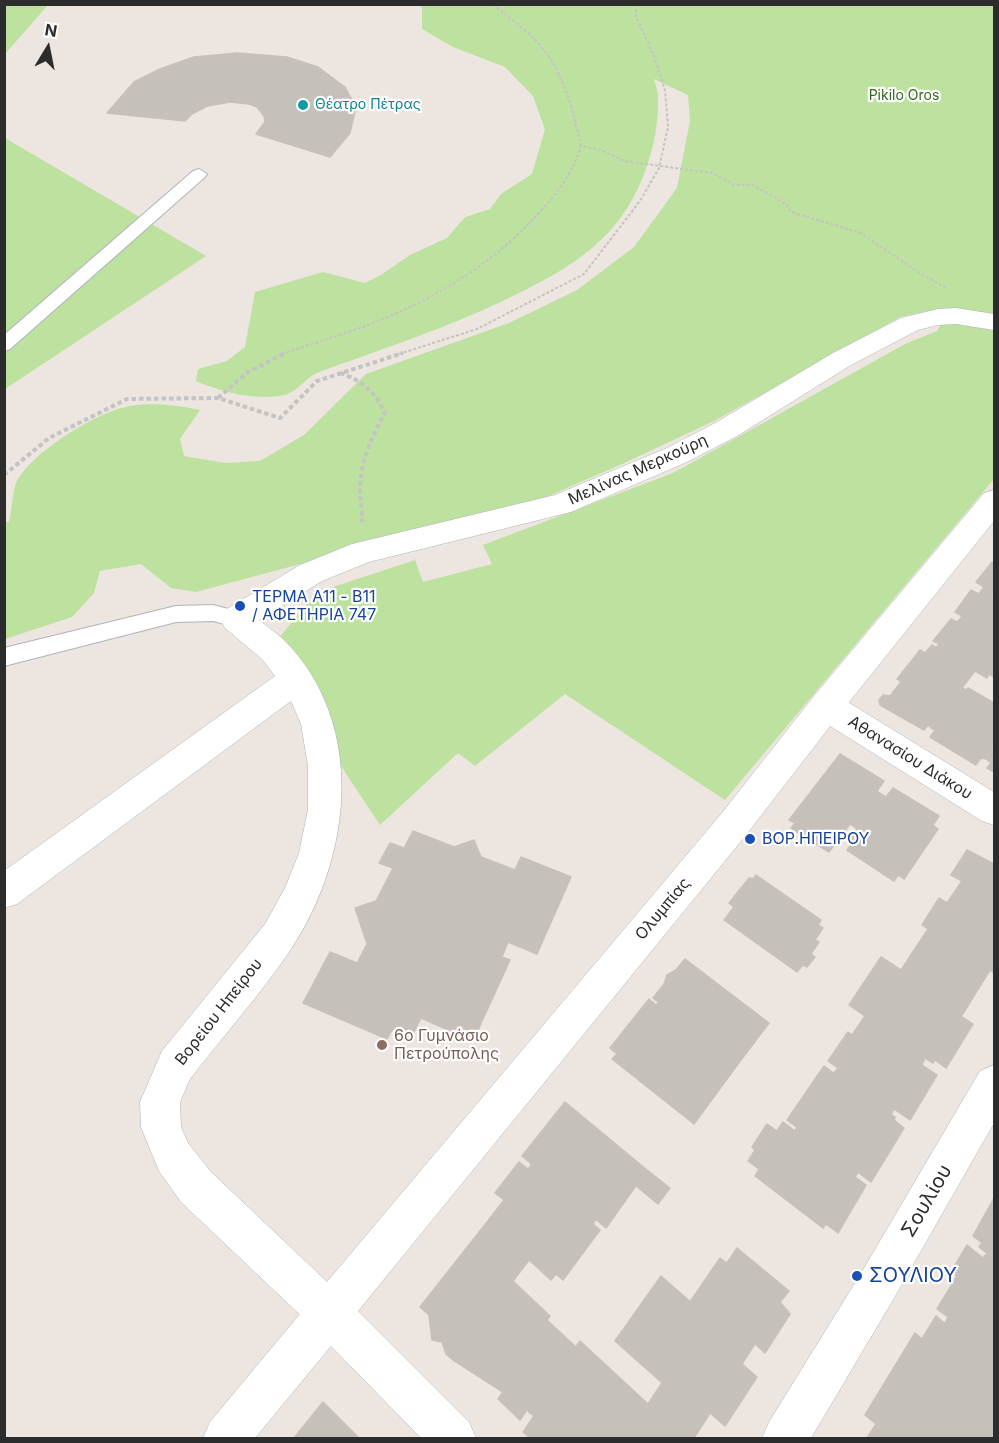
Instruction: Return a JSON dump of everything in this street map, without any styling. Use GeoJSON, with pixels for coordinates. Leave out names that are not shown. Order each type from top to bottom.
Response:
{"type":"FeatureCollection","features":[{"type":"Feature","properties":{"kind":"street","name":"Μελίνας Μερκούρη"},"geometry":{"type":"LineString","coordinates":[[236,619],[311,573],[363,552],[561,504],[588,494],[727,429],[842,359],[910,324],[938,317],[956,316],[994,322]]}},
{"type":"Feature","properties":{"kind":"street","name":"Ολυμπίας"},"geometry":{"type":"LineString","coordinates":[[225,1438],[734,824],[826,706],[994,501]]}},
{"type":"Feature","properties":{"kind":"street","name":"Βορείου Ηπείρου"},"geometry":{"type":"LineString","coordinates":[[236,619],[271,647],[296,679],[310,705],[319,729],[326,774],[325,816],[315,861],[284,927],[176,1065],[160,1102],[165,1141],[173,1157],[196,1186],[328,1312],[453,1438]]}},
{"type":"Feature","properties":{"kind":"street"},"geometry":{"type":"LineString","coordinates":[[4,892],[296,679]]}},
{"type":"Feature","properties":{"kind":"street","name":"Αθανασίου Διάκου"},"geometry":{"type":"LineString","coordinates":[[826,706],[994,810]]}},
{"type":"Feature","properties":{"kind":"street","name":"Σουλίου"},"geometry":{"type":"LineString","coordinates":[[785,1438],[875,1290],[994,1085]]}},
{"type":"Feature","properties":{"kind":"lane"},"geometry":{"type":"LineString","coordinates":[[4,345],[199,174]]}},
{"type":"Feature","properties":{"kind":"lane"},"geometry":{"type":"LineString","coordinates":[[4,657],[176,614],[213,613],[236,619]]}},
{"type":"Feature","properties":{"kind":"path"},"geometry":{"type":"LineString","coordinates":[[218,398],[235,381],[254,368],[414,306],[446,290],[477,270],[519,236],[560,188],[577,164],[581,146],[572,107],[554,66],[539,44],[493,4]]}},
{"type":"Feature","properties":{"kind":"path"},"geometry":{"type":"LineString","coordinates":[[4,476],[50,438],[127,399],[218,398],[280,418],[317,381],[477,329],[584,274],[640,201],[659,168],[668,127],[665,90],[654,56],[636,16],[635,4]]}},
{"type":"Feature","properties":{"kind":"path"},"geometry":{"type":"LineString","coordinates":[[581,146],[601,150],[624,161],[659,168],[712,173],[734,185],[753,185],[786,204],[791,212],[837,223],[861,233],[919,270],[928,279],[948,288]]}},
{"type":"Feature","properties":{"kind":"path"},"geometry":{"type":"LineString","coordinates":[[340,373],[365,383],[377,396],[385,412],[377,426],[362,466],[360,489],[363,518],[359,538],[363,552]]}},
{"type":"Feature","properties":{"kind":"green space"},"geometry":{"type":"Polygon","coordinates":[[[4,5],[48,5],[5,54],[4,5]]]}},
{"type":"Feature","properties":{"kind":"green space","name":"Pikilo Oros"},"geometry":{"type":"Polygon","coordinates":[[[419,5],[994,5],[994,479],[725,800],[565,694],[475,766],[458,753],[380,825],[339,763],[279,638],[305,606],[333,587],[415,560],[423,582],[492,564],[483,545],[673,473],[907,343],[937,331],[949,311],[928,311],[900,317],[716,420],[539,500],[196,592],[171,588],[141,564],[100,571],[94,593],[72,617],[5,639],[5,522],[9,522],[15,485],[35,459],[63,437],[109,412],[122,408],[151,404],[171,405],[200,410],[180,439],[184,456],[225,463],[260,461],[304,435],[366,374],[509,323],[577,290],[634,247],[677,188],[690,121],[688,95],[654,79],[658,92],[656,133],[646,170],[638,188],[619,220],[607,234],[559,272],[505,300],[459,320],[319,372],[285,395],[251,396],[217,389],[196,381],[198,369],[227,361],[245,347],[255,292],[323,272],[365,283],[410,255],[447,238],[465,217],[490,209],[501,194],[532,174],[545,129],[533,96],[505,67],[453,47],[422,29],[422,8],[419,5]]]}},
{"type":"Feature","properties":{"kind":"green space"},"geometry":{"type":"Polygon","coordinates":[[[5,138],[206,256],[5,389],[5,138]]]}},
{"type":"Feature","properties":{"kind":"building","name":"Θέατρο Πέτρας"},"geometry":{"type":"Polygon","coordinates":[[[237,53],[287,57],[318,67],[345,87],[356,107],[350,133],[330,157],[256,134],[265,122],[264,116],[257,107],[249,104],[230,102],[207,106],[192,114],[185,121],[107,113],[134,82],[160,69],[194,57],[237,53]]]}},
{"type":"Feature","properties":{"kind":"building"},"geometry":{"type":"Polygon","coordinates":[[[992,562],[994,563],[994,599],[981,591],[984,587],[976,582],[992,562]]]}},
{"type":"Feature","properties":{"kind":"building"},"geometry":{"type":"Polygon","coordinates":[[[971,590],[979,594],[981,591],[994,599],[994,638],[960,619],[962,616],[955,612],[971,590]]]}},
{"type":"Feature","properties":{"kind":"building"},"geometry":{"type":"Polygon","coordinates":[[[951,619],[957,622],[960,619],[994,638],[994,677],[989,674],[987,678],[936,648],[939,644],[933,641],[951,619]]]}},
{"type":"Feature","properties":{"kind":"building"},"geometry":{"type":"Polygon","coordinates":[[[932,645],[975,671],[931,728],[928,725],[924,730],[880,705],[879,700],[883,695],[890,696],[901,682],[897,679],[920,650],[925,653],[932,645]]]}},
{"type":"Feature","properties":{"kind":"building"},"geometry":{"type":"Polygon","coordinates":[[[962,688],[966,690],[968,688],[994,703],[994,747],[986,759],[981,758],[976,765],[930,737],[935,730],[931,728],[962,688]]]}},
{"type":"Feature","properties":{"kind":"building"},"geometry":{"type":"Polygon","coordinates":[[[994,747],[994,772],[987,768],[991,763],[986,759],[994,747]]]}},
{"type":"Feature","properties":{"kind":"building"},"geometry":{"type":"Polygon","coordinates":[[[840,754],[884,781],[877,791],[881,794],[856,828],[850,824],[829,852],[791,828],[795,823],[789,820],[840,754]]]}},
{"type":"Feature","properties":{"kind":"building"},"geometry":{"type":"Polygon","coordinates":[[[893,788],[939,816],[933,825],[938,829],[904,879],[898,875],[894,881],[847,850],[854,841],[850,838],[881,794],[886,797],[893,788]]]}},
{"type":"Feature","properties":{"kind":"building"},"geometry":{"type":"Polygon","coordinates":[[[413,831],[454,847],[474,840],[481,857],[515,870],[521,857],[571,877],[537,954],[508,942],[502,957],[510,960],[473,1041],[421,1018],[411,1038],[392,1030],[387,1039],[303,1003],[330,952],[357,963],[367,944],[355,908],[376,901],[393,868],[379,863],[390,843],[404,848],[413,831]]]}},
{"type":"Feature","properties":{"kind":"building"},"geometry":{"type":"Polygon","coordinates":[[[967,850],[994,864],[994,973],[922,925],[939,898],[947,903],[962,881],[951,875],[967,850]]]}},
{"type":"Feature","properties":{"kind":"building"},"geometry":{"type":"Polygon","coordinates":[[[756,875],[821,920],[818,925],[823,928],[815,940],[819,942],[811,954],[815,957],[807,967],[803,965],[797,972],[724,920],[734,907],[729,903],[749,878],[753,879],[756,875]]]}},
{"type":"Feature","properties":{"kind":"building"},"geometry":{"type":"Polygon","coordinates":[[[928,929],[990,970],[964,1012],[901,970],[928,929]]]}},
{"type":"Feature","properties":{"kind":"building"},"geometry":{"type":"Polygon","coordinates":[[[881,957],[964,1012],[961,1016],[973,1024],[946,1068],[935,1060],[933,1063],[925,1058],[849,1005],[881,957]]]}},
{"type":"Feature","properties":{"kind":"building"},"geometry":{"type":"Polygon","coordinates":[[[685,959],[769,1023],[738,1064],[653,998],[664,984],[667,975],[676,970],[685,959]]]}},
{"type":"Feature","properties":{"kind":"building"},"geometry":{"type":"Polygon","coordinates":[[[649,999],[656,1005],[659,1002],[738,1064],[694,1124],[612,1059],[617,1054],[610,1048],[649,999]]]}},
{"type":"Feature","properties":{"kind":"building"},"geometry":{"type":"Polygon","coordinates":[[[865,1016],[925,1058],[922,1065],[937,1075],[910,1120],[894,1109],[891,1114],[834,1073],[838,1068],[828,1061],[848,1032],[852,1035],[865,1016]]]}},
{"type":"Feature","properties":{"kind":"building"},"geometry":{"type":"Polygon","coordinates":[[[824,1066],[895,1117],[894,1120],[904,1128],[871,1182],[787,1120],[824,1066]]]}},
{"type":"Feature","properties":{"kind":"building"},"geometry":{"type":"Polygon","coordinates":[[[565,1102],[647,1170],[606,1228],[522,1156],[565,1102]]]}},
{"type":"Feature","properties":{"kind":"building"},"geometry":{"type":"Polygon","coordinates":[[[783,1122],[795,1131],[797,1127],[858,1172],[855,1177],[866,1185],[838,1233],[826,1224],[823,1228],[755,1176],[759,1169],[748,1161],[755,1150],[752,1147],[767,1124],[777,1131],[783,1122]]]}},
{"type":"Feature","properties":{"kind":"building"},"geometry":{"type":"Polygon","coordinates":[[[519,1162],[528,1169],[532,1164],[596,1219],[593,1224],[600,1230],[563,1280],[556,1274],[551,1280],[487,1222],[504,1200],[495,1193],[519,1162]]]}},
{"type":"Feature","properties":{"kind":"building"},"geometry":{"type":"Polygon","coordinates":[[[647,1170],[670,1188],[658,1204],[636,1186],[647,1170]]]}},
{"type":"Feature","properties":{"kind":"building"},"geometry":{"type":"Polygon","coordinates":[[[994,1198],[994,1259],[979,1247],[982,1243],[973,1236],[994,1198]]]}},
{"type":"Feature","properties":{"kind":"building"},"geometry":{"type":"Polygon","coordinates":[[[487,1222],[529,1260],[453,1360],[446,1354],[442,1342],[432,1340],[429,1315],[420,1307],[487,1222]]]}},
{"type":"Feature","properties":{"kind":"building"},"geometry":{"type":"Polygon","coordinates":[[[967,1245],[983,1258],[987,1253],[994,1259],[994,1364],[945,1323],[948,1317],[937,1309],[957,1276],[951,1272],[967,1245]]]}},
{"type":"Feature","properties":{"kind":"building"},"geometry":{"type":"Polygon","coordinates":[[[737,1248],[789,1291],[780,1302],[790,1314],[765,1353],[755,1344],[749,1353],[690,1302],[720,1258],[727,1263],[737,1248]]]}},
{"type":"Feature","properties":{"kind":"building"},"geometry":{"type":"Polygon","coordinates":[[[661,1276],[749,1353],[742,1364],[757,1377],[725,1426],[710,1413],[705,1421],[615,1341],[661,1276]]]}},
{"type":"Feature","properties":{"kind":"building"},"geometry":{"type":"Polygon","coordinates":[[[513,1281],[550,1316],[547,1320],[576,1347],[530,1413],[527,1410],[520,1420],[498,1399],[503,1392],[453,1360],[513,1281]]]}},
{"type":"Feature","properties":{"kind":"building"},"geometry":{"type":"Polygon","coordinates":[[[936,1316],[994,1364],[994,1438],[867,1438],[876,1424],[865,1415],[915,1333],[922,1339],[936,1316]]]}},
{"type":"Feature","properties":{"kind":"building"},"geometry":{"type":"Polygon","coordinates":[[[580,1341],[648,1404],[625,1438],[530,1438],[523,1432],[534,1416],[530,1413],[580,1341]]]}},
{"type":"Feature","properties":{"kind":"building"},"geometry":{"type":"Polygon","coordinates":[[[662,1383],[705,1421],[694,1438],[625,1438],[662,1383]]]}},
{"type":"Feature","properties":{"kind":"building"},"geometry":{"type":"Polygon","coordinates":[[[323,1402],[359,1438],[294,1438],[323,1402]]]}},
{"type":"Feature","properties":{"kind":"place","name":"Θέατρο Πέτρας"},"geometry":{"type":"Point","coordinates":[303,105]}},
{"type":"Feature","properties":{"kind":"place","name":"ΤΕΡΜΑ Α11 - Β11 / ΑΦΕΤΗΡΙΑ 747"},"geometry":{"type":"Point","coordinates":[240,606]}},
{"type":"Feature","properties":{"kind":"place","name":"ΒΟΡ.ΗΠΕΙΡΟΥ"},"geometry":{"type":"Point","coordinates":[750,839]}},
{"type":"Feature","properties":{"kind":"place","name":"6ο Γυμνάσιο Πετρούπολης"},"geometry":{"type":"Point","coordinates":[382,1045]}},
{"type":"Feature","properties":{"kind":"place","name":"ΣΟΥΛΙΟΥ"},"geometry":{"type":"Point","coordinates":[857,1276]}}]}
